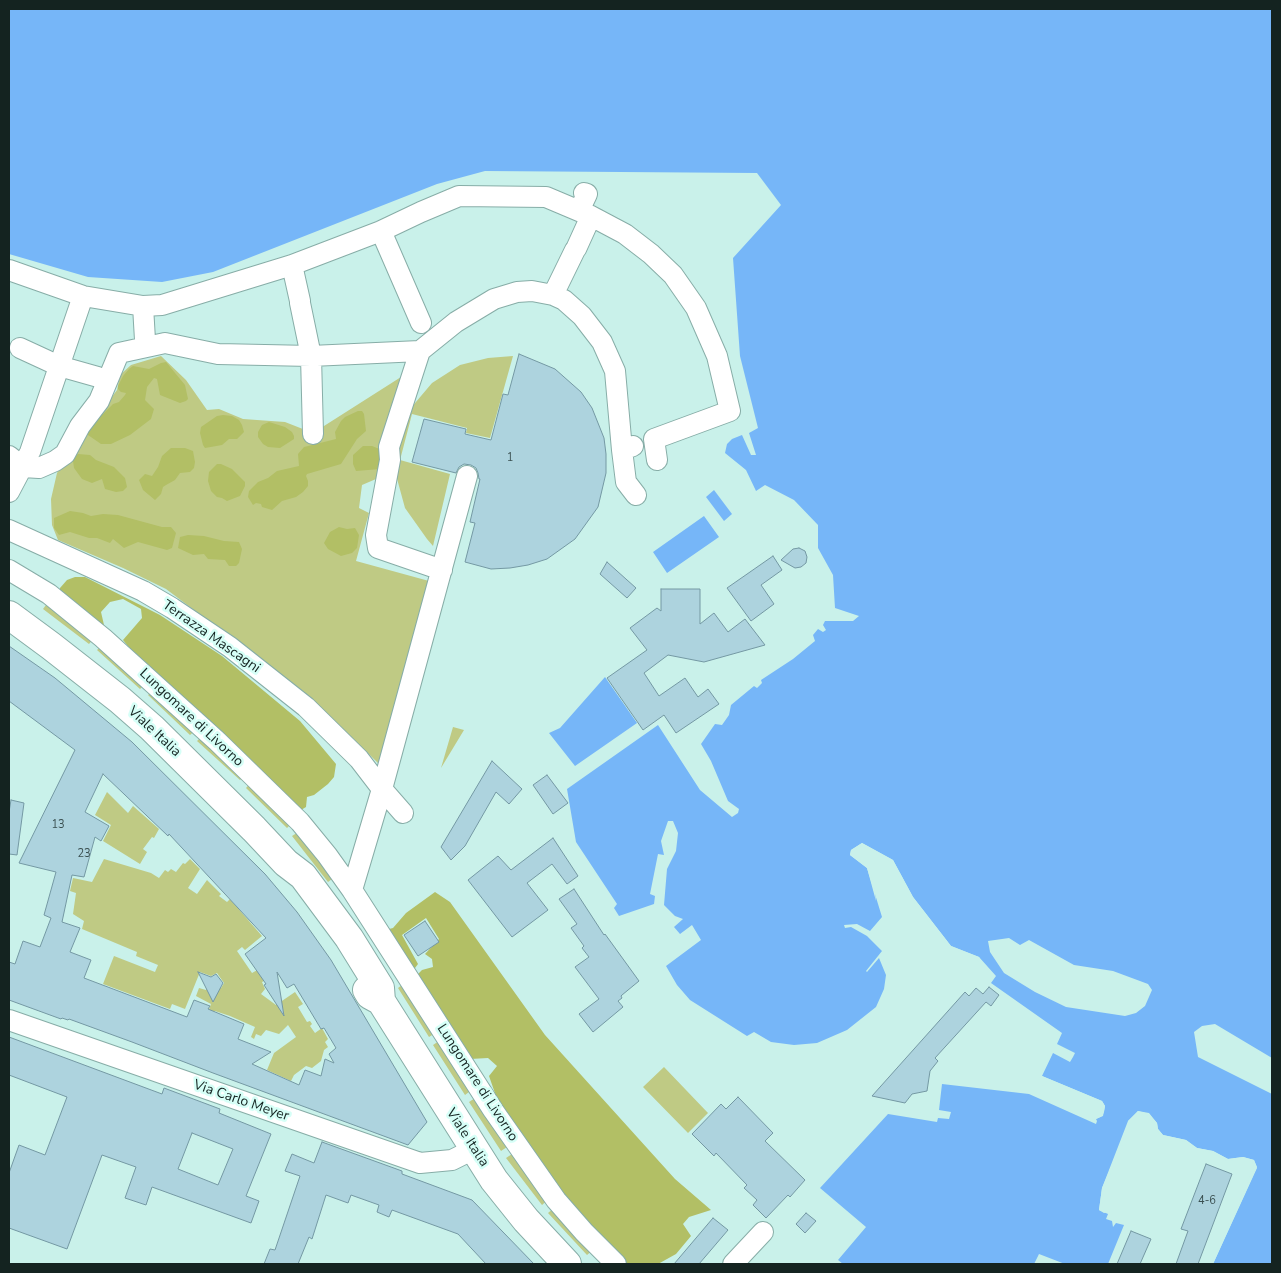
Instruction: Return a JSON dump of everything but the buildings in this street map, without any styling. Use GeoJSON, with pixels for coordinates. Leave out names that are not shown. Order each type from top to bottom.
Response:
{"type":"FeatureCollection","features":[{"type":"Feature","properties":{"kind":"main road","name":"Viale Italia"},"geometry":{"type":"LineString","coordinates":[[9,615],[120,700],[152,728],[286,863],[303,876],[349,938],[380,988],[381,1002],[494,1180],[567,1264]]}},
{"type":"Feature","properties":{"kind":"street"},"geometry":{"type":"LineString","coordinates":[[9,270],[83,296],[143,306],[162,304],[292,265],[381,231],[459,196],[546,197],[585,206],[626,234],[673,275],[696,308],[717,356],[730,411],[630,447]]}},
{"type":"Feature","properties":{"kind":"street"},"geometry":{"type":"LineString","coordinates":[[553,295],[575,250],[585,206]]}},
{"type":"Feature","properties":{"kind":"street"},"geometry":{"type":"LineString","coordinates":[[381,231],[422,324],[425,347],[390,447],[390,460],[376,534],[378,548],[442,570]]}},
{"type":"Feature","properties":{"kind":"street"},"geometry":{"type":"LineString","coordinates":[[292,265],[311,356],[313,434]]}},
{"type":"Feature","properties":{"kind":"street"},"geometry":{"type":"LineString","coordinates":[[23,457],[39,468],[65,454],[80,426],[99,400],[102,378],[119,353],[145,343],[166,343],[218,354],[311,356],[425,347],[462,318],[494,299],[517,292],[532,291],[553,295],[574,308],[591,326],[602,342],[614,371],[630,447],[626,482],[636,495]]}},
{"type":"Feature","properties":{"kind":"street"},"geometry":{"type":"LineString","coordinates":[[9,492],[23,457],[36,438],[83,296]]}},
{"type":"Feature","properties":{"kind":"street"},"geometry":{"type":"LineString","coordinates":[[143,306],[145,343]]}},
{"type":"Feature","properties":{"kind":"street"},"geometry":{"type":"LineString","coordinates":[[16,346],[59,366],[102,378]]}},
{"type":"Feature","properties":{"kind":"street"},"geometry":{"type":"LineString","coordinates":[[654,439],[657,460]]}},
{"type":"Feature","properties":{"kind":"street"},"geometry":{"type":"LineString","coordinates":[[352,890],[382,789],[468,476]]}},
{"type":"Feature","properties":{"kind":"street","name":"Terrazza Mascagni"},"geometry":{"type":"LineString","coordinates":[[9,530],[142,591],[172,608],[230,647],[306,707],[359,758],[382,789],[403,812]]}},
{"type":"Feature","properties":{"kind":"street","name":"Lungomare di Livorno"},"geometry":{"type":"LineString","coordinates":[[9,570],[39,587],[79,617],[217,742],[300,822],[352,890],[519,1148],[566,1213],[616,1264]]}},
{"type":"Feature","properties":{"kind":"street","name":"Via Carlo Meyer"},"geometry":{"type":"LineString","coordinates":[[9,1020],[420,1163],[452,1160],[474,1149]]}},
{"type":"Feature","properties":{"kind":"street"},"geometry":{"type":"LineString","coordinates":[[733,1264],[763,1232]]}},
{"type":"Feature","properties":{"kind":"green space"},"geometry":{"type":"Polygon","coordinates":[[[161,356],[186,380],[207,410],[219,409],[243,419],[285,422],[313,433],[401,377],[376,479],[362,485],[359,508],[369,513],[356,561],[429,581],[380,765],[334,720],[282,676],[166,589],[58,540],[52,525],[51,499],[57,473],[96,415],[103,409],[117,390],[120,375],[131,365],[161,356]]]}},
{"type":"Feature","properties":{"kind":"green space"},"geometry":{"type":"Polygon","coordinates":[[[513,356],[490,438],[466,433],[467,428],[412,414],[400,460],[450,474],[433,546],[405,508],[396,475],[397,441],[410,409],[432,383],[460,365],[488,358],[513,356]]]}},
{"type":"Feature","properties":{"kind":"green space"},"geometry":{"type":"Polygon","coordinates":[[[166,362],[185,385],[188,399],[186,401],[180,403],[160,395],[157,379],[154,378],[147,387],[145,400],[154,409],[151,419],[130,435],[111,444],[101,444],[88,435],[88,429],[98,415],[103,414],[125,395],[126,393],[121,392],[118,386],[129,369],[133,366],[149,369],[166,362]]]}},
{"type":"Feature","properties":{"kind":"green space"},"geometry":{"type":"Polygon","coordinates":[[[358,411],[362,411],[364,414],[366,431],[357,439],[341,464],[307,474],[308,486],[303,492],[296,497],[282,501],[272,510],[262,507],[261,504],[256,503],[253,505],[248,497],[249,491],[258,482],[268,478],[277,471],[299,466],[298,454],[304,447],[336,439],[335,432],[341,421],[358,411]]]}},
{"type":"Feature","properties":{"kind":"green space"},"geometry":{"type":"Polygon","coordinates":[[[217,416],[232,416],[239,420],[244,432],[237,439],[229,439],[222,445],[205,448],[200,433],[201,427],[217,416]]]}},
{"type":"Feature","properties":{"kind":"green space"},"geometry":{"type":"Polygon","coordinates":[[[269,422],[285,427],[292,432],[294,439],[280,448],[268,447],[263,444],[258,437],[258,432],[262,425],[269,422]]]}},
{"type":"Feature","properties":{"kind":"green space"},"geometry":{"type":"Polygon","coordinates":[[[363,446],[372,446],[382,450],[380,469],[356,471],[353,464],[353,455],[363,446]]]}},
{"type":"Feature","properties":{"kind":"green space"},"geometry":{"type":"Polygon","coordinates":[[[171,448],[185,448],[193,451],[194,468],[190,472],[180,473],[175,480],[163,487],[161,494],[155,500],[143,490],[139,480],[145,474],[152,476],[162,456],[171,448]]]}},
{"type":"Feature","properties":{"kind":"green space"},"geometry":{"type":"Polygon","coordinates":[[[78,454],[90,455],[96,460],[114,467],[125,478],[127,487],[123,491],[116,492],[105,489],[102,479],[92,483],[82,479],[74,468],[73,461],[78,454]]]}},
{"type":"Feature","properties":{"kind":"green space"},"geometry":{"type":"Polygon","coordinates":[[[217,464],[232,469],[245,482],[240,496],[227,501],[217,497],[211,491],[208,481],[209,472],[217,464]]]}},
{"type":"Feature","properties":{"kind":"green space"},"geometry":{"type":"Polygon","coordinates":[[[70,511],[91,516],[103,514],[118,515],[162,527],[171,527],[176,533],[172,548],[167,550],[138,542],[124,548],[113,539],[110,543],[70,532],[59,535],[54,528],[54,518],[70,511]]]}},
{"type":"Feature","properties":{"kind":"green space"},"geometry":{"type":"Polygon","coordinates":[[[339,527],[355,528],[359,535],[357,548],[352,553],[341,556],[328,549],[324,543],[330,532],[339,527]]]}},
{"type":"Feature","properties":{"kind":"green space"},"geometry":{"type":"Polygon","coordinates":[[[188,535],[239,542],[242,549],[239,563],[236,566],[229,566],[225,560],[208,559],[204,554],[193,555],[178,548],[180,537],[188,535]]]}},
{"type":"Feature","properties":{"kind":"green space"},"geometry":{"type":"Polygon","coordinates":[[[75,577],[85,577],[160,615],[222,656],[300,721],[336,764],[334,777],[314,795],[307,797],[306,807],[301,810],[155,679],[123,640],[142,618],[141,609],[123,599],[110,602],[101,612],[103,626],[60,593],[60,588],[67,580],[75,577]]]}},
{"type":"Feature","properties":{"kind":"green space"},"geometry":{"type":"Polygon","coordinates":[[[49,601],[95,637],[89,644],[43,609],[49,601]]]}},
{"type":"Feature","properties":{"kind":"green space"},"geometry":{"type":"Polygon","coordinates":[[[103,644],[147,682],[140,689],[97,650],[103,644]]]}},
{"type":"Feature","properties":{"kind":"green space"},"geometry":{"type":"Polygon","coordinates":[[[154,689],[197,729],[190,735],[148,695],[154,689]]]}},
{"type":"Feature","properties":{"kind":"green space"},"geometry":{"type":"Polygon","coordinates":[[[453,727],[464,730],[441,768],[453,727]]]}},
{"type":"Feature","properties":{"kind":"green space"},"geometry":{"type":"Polygon","coordinates":[[[204,734],[246,774],[240,780],[197,741],[204,734]]]}},
{"type":"Feature","properties":{"kind":"green space"},"geometry":{"type":"Polygon","coordinates":[[[252,781],[293,822],[287,828],[246,788],[252,781]]]}},
{"type":"Feature","properties":{"kind":"green space"},"geometry":{"type":"Polygon","coordinates":[[[107,792],[128,813],[133,806],[159,829],[154,838],[152,837],[143,849],[147,852],[140,864],[103,841],[111,825],[95,815],[107,792]]]}},
{"type":"Feature","properties":{"kind":"green space"},"geometry":{"type":"Polygon","coordinates":[[[300,831],[336,876],[328,882],[292,836],[300,831]]]}},
{"type":"Feature","properties":{"kind":"green space"},"geometry":{"type":"Polygon","coordinates":[[[104,859],[151,873],[159,878],[165,870],[168,872],[171,869],[176,872],[183,863],[185,864],[190,859],[200,869],[188,888],[197,894],[207,880],[221,894],[219,896],[227,902],[230,899],[262,936],[245,950],[242,947],[237,951],[252,973],[261,968],[268,979],[262,982],[265,989],[261,994],[276,1005],[295,992],[303,1004],[298,1007],[307,1022],[310,1021],[312,1024],[310,1026],[315,1033],[322,1028],[328,1039],[325,1042],[328,1047],[324,1050],[321,1061],[312,1068],[306,1066],[294,1075],[291,1081],[267,1070],[274,1053],[296,1037],[288,1025],[279,1034],[266,1030],[261,1036],[256,1034],[254,1039],[251,1037],[255,1027],[230,1016],[215,1011],[211,1022],[205,1020],[211,1004],[196,996],[199,988],[206,990],[210,978],[221,988],[224,983],[217,973],[211,976],[200,972],[185,1009],[172,1004],[170,1009],[103,984],[114,956],[155,972],[158,965],[136,956],[137,952],[82,929],[84,921],[73,914],[76,893],[70,891],[73,878],[92,882],[104,859]]]}},
{"type":"Feature","properties":{"kind":"green space"},"geometry":{"type":"Polygon","coordinates":[[[435,892],[450,902],[545,1035],[675,1179],[711,1210],[689,1217],[683,1224],[691,1236],[676,1254],[658,1264],[626,1264],[603,1238],[575,1214],[503,1116],[489,1076],[497,1066],[488,1058],[470,1059],[415,977],[422,970],[433,967],[432,959],[425,954],[439,939],[426,918],[402,935],[418,964],[412,972],[385,930],[393,928],[406,913],[435,892]]]}},
{"type":"Feature","properties":{"kind":"green space"},"geometry":{"type":"Polygon","coordinates":[[[406,982],[437,1032],[429,1037],[398,988],[406,982]]]}},
{"type":"Feature","properties":{"kind":"green space"},"geometry":{"type":"Polygon","coordinates":[[[442,1039],[473,1089],[465,1095],[433,1045],[442,1039]]]}},
{"type":"Feature","properties":{"kind":"green space"},"geometry":{"type":"Polygon","coordinates":[[[664,1067],[708,1113],[688,1133],[643,1087],[664,1067]]]}},
{"type":"Feature","properties":{"kind":"green space"},"geometry":{"type":"Polygon","coordinates":[[[478,1096],[510,1145],[501,1151],[469,1102],[478,1096]]]}},
{"type":"Feature","properties":{"kind":"green space"},"geometry":{"type":"Polygon","coordinates":[[[515,1152],[550,1198],[542,1205],[506,1158],[515,1152]]]}},
{"type":"Feature","properties":{"kind":"green space"},"geometry":{"type":"Polygon","coordinates":[[[555,1207],[594,1249],[587,1255],[548,1213],[555,1207]]]}},
{"type":"Feature","properties":{"kind":"water"},"geometry":{"type":"Polygon","coordinates":[[[9,9],[1272,9],[1272,1264],[1213,1264],[1257,1168],[1254,1160],[1243,1157],[1228,1159],[1213,1151],[1197,1148],[1186,1140],[1163,1135],[1158,1129],[1157,1123],[1149,1114],[1138,1111],[1128,1121],[1102,1188],[1099,1210],[1108,1214],[1106,1219],[1112,1221],[1113,1227],[1116,1223],[1124,1225],[1108,1264],[1065,1264],[1039,1254],[1034,1264],[843,1264],[838,1260],[866,1227],[820,1188],[888,1114],[937,1122],[938,1118],[949,1119],[951,1112],[939,1110],[942,1084],[1029,1094],[1096,1124],[1096,1119],[1102,1116],[1104,1112],[1105,1106],[1102,1101],[1042,1076],[1053,1053],[1070,1062],[1075,1053],[1057,1044],[1062,1033],[991,983],[996,976],[979,957],[951,946],[913,897],[893,860],[862,843],[851,850],[850,855],[867,868],[882,917],[870,931],[857,924],[844,925],[845,928],[851,927],[867,936],[882,951],[866,971],[879,958],[886,975],[884,989],[876,1007],[847,1030],[817,1043],[794,1045],[771,1042],[754,1032],[747,1036],[690,1000],[677,985],[666,966],[701,940],[692,925],[680,934],[674,927],[683,919],[675,916],[664,905],[667,869],[676,851],[678,833],[673,821],[668,821],[661,841],[664,855],[658,854],[650,894],[655,896],[654,904],[619,916],[614,908],[617,904],[576,842],[567,789],[658,725],[700,790],[732,817],[738,813],[739,809],[728,801],[711,761],[701,744],[715,724],[722,725],[729,715],[731,705],[754,686],[757,688],[762,683],[761,680],[793,659],[815,641],[813,635],[818,629],[823,632],[826,630],[823,625],[825,621],[853,621],[859,616],[835,608],[833,575],[818,548],[818,525],[794,500],[765,485],[756,491],[746,470],[725,453],[727,444],[732,439],[742,435],[751,455],[756,455],[749,433],[758,428],[740,356],[733,258],[781,205],[757,173],[485,171],[437,184],[213,272],[162,282],[88,277],[9,254],[9,9]]]}},
{"type":"Feature","properties":{"kind":"water"},"geometry":{"type":"Polygon","coordinates":[[[714,490],[732,514],[724,521],[706,497],[714,490]]]}},
{"type":"Feature","properties":{"kind":"water"},"geometry":{"type":"Polygon","coordinates":[[[704,516],[719,537],[667,573],[653,552],[704,516]]]}},
{"type":"Feature","properties":{"kind":"water"},"geometry":{"type":"Polygon","coordinates":[[[605,677],[637,723],[575,766],[549,733],[560,728],[605,677]]]}},
{"type":"Feature","properties":{"kind":"pier"},"geometry":{"type":"Polygon","coordinates":[[[862,843],[893,860],[913,897],[951,946],[979,957],[982,962],[980,963],[977,959],[949,948],[911,898],[891,862],[862,846],[853,851],[853,854],[869,867],[876,901],[867,868],[850,855],[851,850],[862,843]]]}},
{"type":"Feature","properties":{"kind":"pier"},"geometry":{"type":"Polygon","coordinates":[[[1009,938],[1020,945],[1029,940],[1074,965],[1113,971],[1148,984],[1152,990],[1145,1006],[1136,1013],[1125,1016],[1066,1007],[1035,992],[1004,973],[990,952],[988,941],[1009,938]]]}},
{"type":"Feature","properties":{"kind":"pier"},"geometry":{"type":"Polygon","coordinates":[[[1215,1024],[1272,1058],[1272,1094],[1198,1057],[1194,1032],[1202,1026],[1215,1024]]]}},
{"type":"Feature","properties":{"kind":"pier"},"geometry":{"type":"Polygon","coordinates":[[[1042,1076],[1102,1101],[1105,1106],[1103,1116],[1094,1118],[1100,1114],[1103,1106],[1100,1103],[1041,1079],[1042,1076]]]}},
{"type":"Feature","properties":{"kind":"pier"},"geometry":{"type":"Polygon","coordinates":[[[1138,1111],[1149,1113],[1163,1135],[1186,1140],[1197,1148],[1213,1151],[1228,1159],[1243,1157],[1254,1160],[1257,1167],[1213,1264],[1211,1264],[1254,1167],[1252,1162],[1243,1159],[1227,1161],[1212,1153],[1196,1150],[1185,1142],[1162,1137],[1156,1130],[1155,1124],[1147,1116],[1139,1114],[1131,1122],[1128,1121],[1138,1111]]]}},
{"type":"Feature","properties":{"kind":"pier"},"geometry":{"type":"Polygon","coordinates":[[[1124,1136],[1126,1136],[1104,1189],[1102,1208],[1108,1212],[1104,1213],[1099,1210],[1102,1188],[1124,1136]]]}}]}
